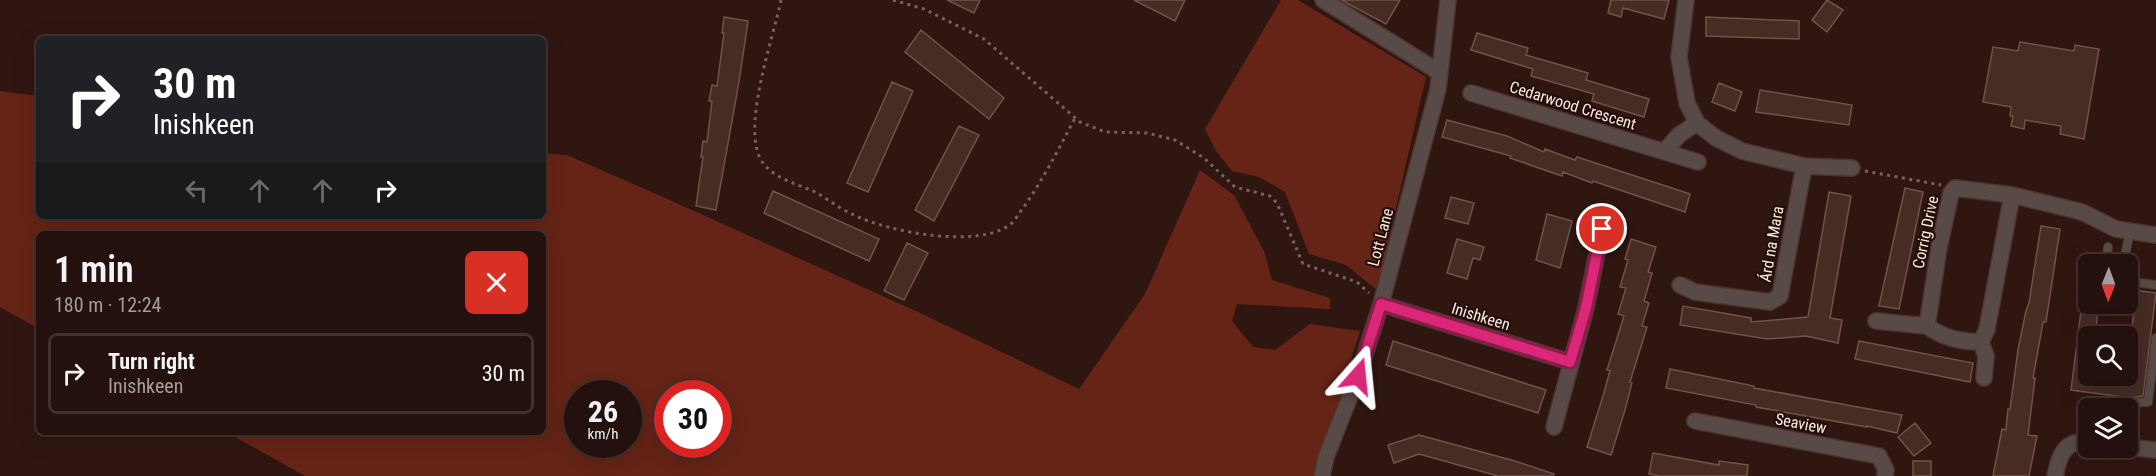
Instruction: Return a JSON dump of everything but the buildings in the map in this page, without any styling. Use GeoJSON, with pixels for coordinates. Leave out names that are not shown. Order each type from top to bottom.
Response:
{"type":"FeatureCollection","features":[{"type":"Feature","properties":{"kind":"street"},"geometry":{"type":"LineString","coordinates":[[1323,0],[1439,72]]}},
{"type":"Feature","properties":{"kind":"street","name":"Lott Lane"},"geometry":{"type":"LineString","coordinates":[[1322,476],[1326,457],[1358,376],[1381,304],[1438,89],[1448,0]]}},
{"type":"Feature","properties":{"kind":"street"},"geometry":{"type":"LineString","coordinates":[[1686,0],[1679,57],[1687,103],[1697,123],[1716,138],[1742,152],[1804,166],[1852,168]]}},
{"type":"Feature","properties":{"kind":"street","name":"Cedarwood Crescent"},"geometry":{"type":"LineString","coordinates":[[1471,93],[1698,162]]}},
{"type":"Feature","properties":{"kind":"street"},"geometry":{"type":"LineString","coordinates":[[1665,151],[1679,135],[1697,123]]}},
{"type":"Feature","properties":{"kind":"street","name":"Árd na Mara"},"geometry":{"type":"LineString","coordinates":[[1680,285],[1695,292],[1770,302],[1780,296],[1804,166]]}},
{"type":"Feature","properties":{"kind":"street","name":"Corrig Drive"},"geometry":{"type":"LineString","coordinates":[[1927,326],[1939,248],[1954,188],[2012,195],[2082,212],[2116,229],[2156,235]]}},
{"type":"Feature","properties":{"kind":"street"},"geometry":{"type":"LineString","coordinates":[[1984,378],[1986,356],[1982,342],[1987,328],[2012,195]]}},
{"type":"Feature","properties":{"kind":"street"},"geometry":{"type":"LineString","coordinates":[[1554,427],[1586,308],[1602,229]]}},
{"type":"Feature","properties":{"kind":"street","name":"Inishkeen"},"geometry":{"type":"LineString","coordinates":[[1381,304],[1570,362]]}},
{"type":"Feature","properties":{"kind":"street"},"geometry":{"type":"LineString","coordinates":[[1876,321],[1927,326],[1938,334],[1956,340],[1982,342]]}},
{"type":"Feature","properties":{"kind":"street","name":"Seaview"},"geometry":{"type":"LineString","coordinates":[[1695,421],[1879,456],[1886,470],[1885,476]]}},
{"type":"Feature","properties":{"kind":"street"},"geometry":{"type":"LineString","coordinates":[[2055,476],[2059,456],[2069,445],[2078,444]]}},
{"type":"Feature","properties":{"kind":"street"},"geometry":{"type":"LineString","coordinates":[[2138,448],[2156,450]]}},
{"type":"Feature","properties":{"kind":"lane"},"geometry":{"type":"LineString","coordinates":[[2126,254],[2130,232]]}},
{"type":"Feature","properties":{"kind":"lane"},"geometry":{"type":"LineString","coordinates":[[2107,254],[2108,247]]}},
{"type":"Feature","properties":{"kind":"lane"},"geometry":{"type":"LineString","coordinates":[[2138,282],[2156,285]]}},
{"type":"Feature","properties":{"kind":"lane"},"geometry":{"type":"LineString","coordinates":[[2138,403],[2148,402],[2156,338]]}},
{"type":"Feature","properties":{"kind":"path"},"geometry":{"type":"LineString","coordinates":[[781,0],[759,87],[755,136],[759,155],[768,170],[818,194],[855,216],[899,230],[944,238],[991,234],[1011,223],[1033,195],[1075,118]]}},
{"type":"Feature","properties":{"kind":"path"},"geometry":{"type":"LineString","coordinates":[[893,0],[924,9],[984,39],[1080,122],[1105,132],[1147,133],[1175,140],[1204,158],[1235,186],[1270,196],[1277,203],[1304,264],[1357,282],[1381,304]]}},
{"type":"Feature","properties":{"kind":"path"},"geometry":{"type":"LineString","coordinates":[[1852,168],[1954,188]]}},
{"type":"Feature","properties":{"kind":"shaded area"},"geometry":{"type":"Polygon","coordinates":[[[1281,0],[1298,0],[1426,77],[1377,290],[1346,265],[1309,254],[1285,192],[1259,177],[1232,171],[1216,151],[1205,129],[1281,0]]]}},
{"type":"Feature","properties":{"kind":"shaded area"},"geometry":{"type":"Polygon","coordinates":[[[0,91],[36,96],[36,219],[546,219],[546,153],[567,155],[918,312],[1079,389],[1145,294],[1200,170],[1234,195],[1264,251],[1272,280],[1330,298],[1330,309],[1237,304],[1232,321],[1253,347],[1275,350],[1310,324],[1360,331],[1316,476],[305,476],[231,435],[546,435],[546,231],[36,231],[36,327],[0,307],[0,91]]]}},
{"type":"Feature","properties":{"kind":"route"},"geometry":{"type":"LineString","coordinates":[[1358,376],[1381,304],[1570,362],[1586,308],[1602,229]]}}]}
